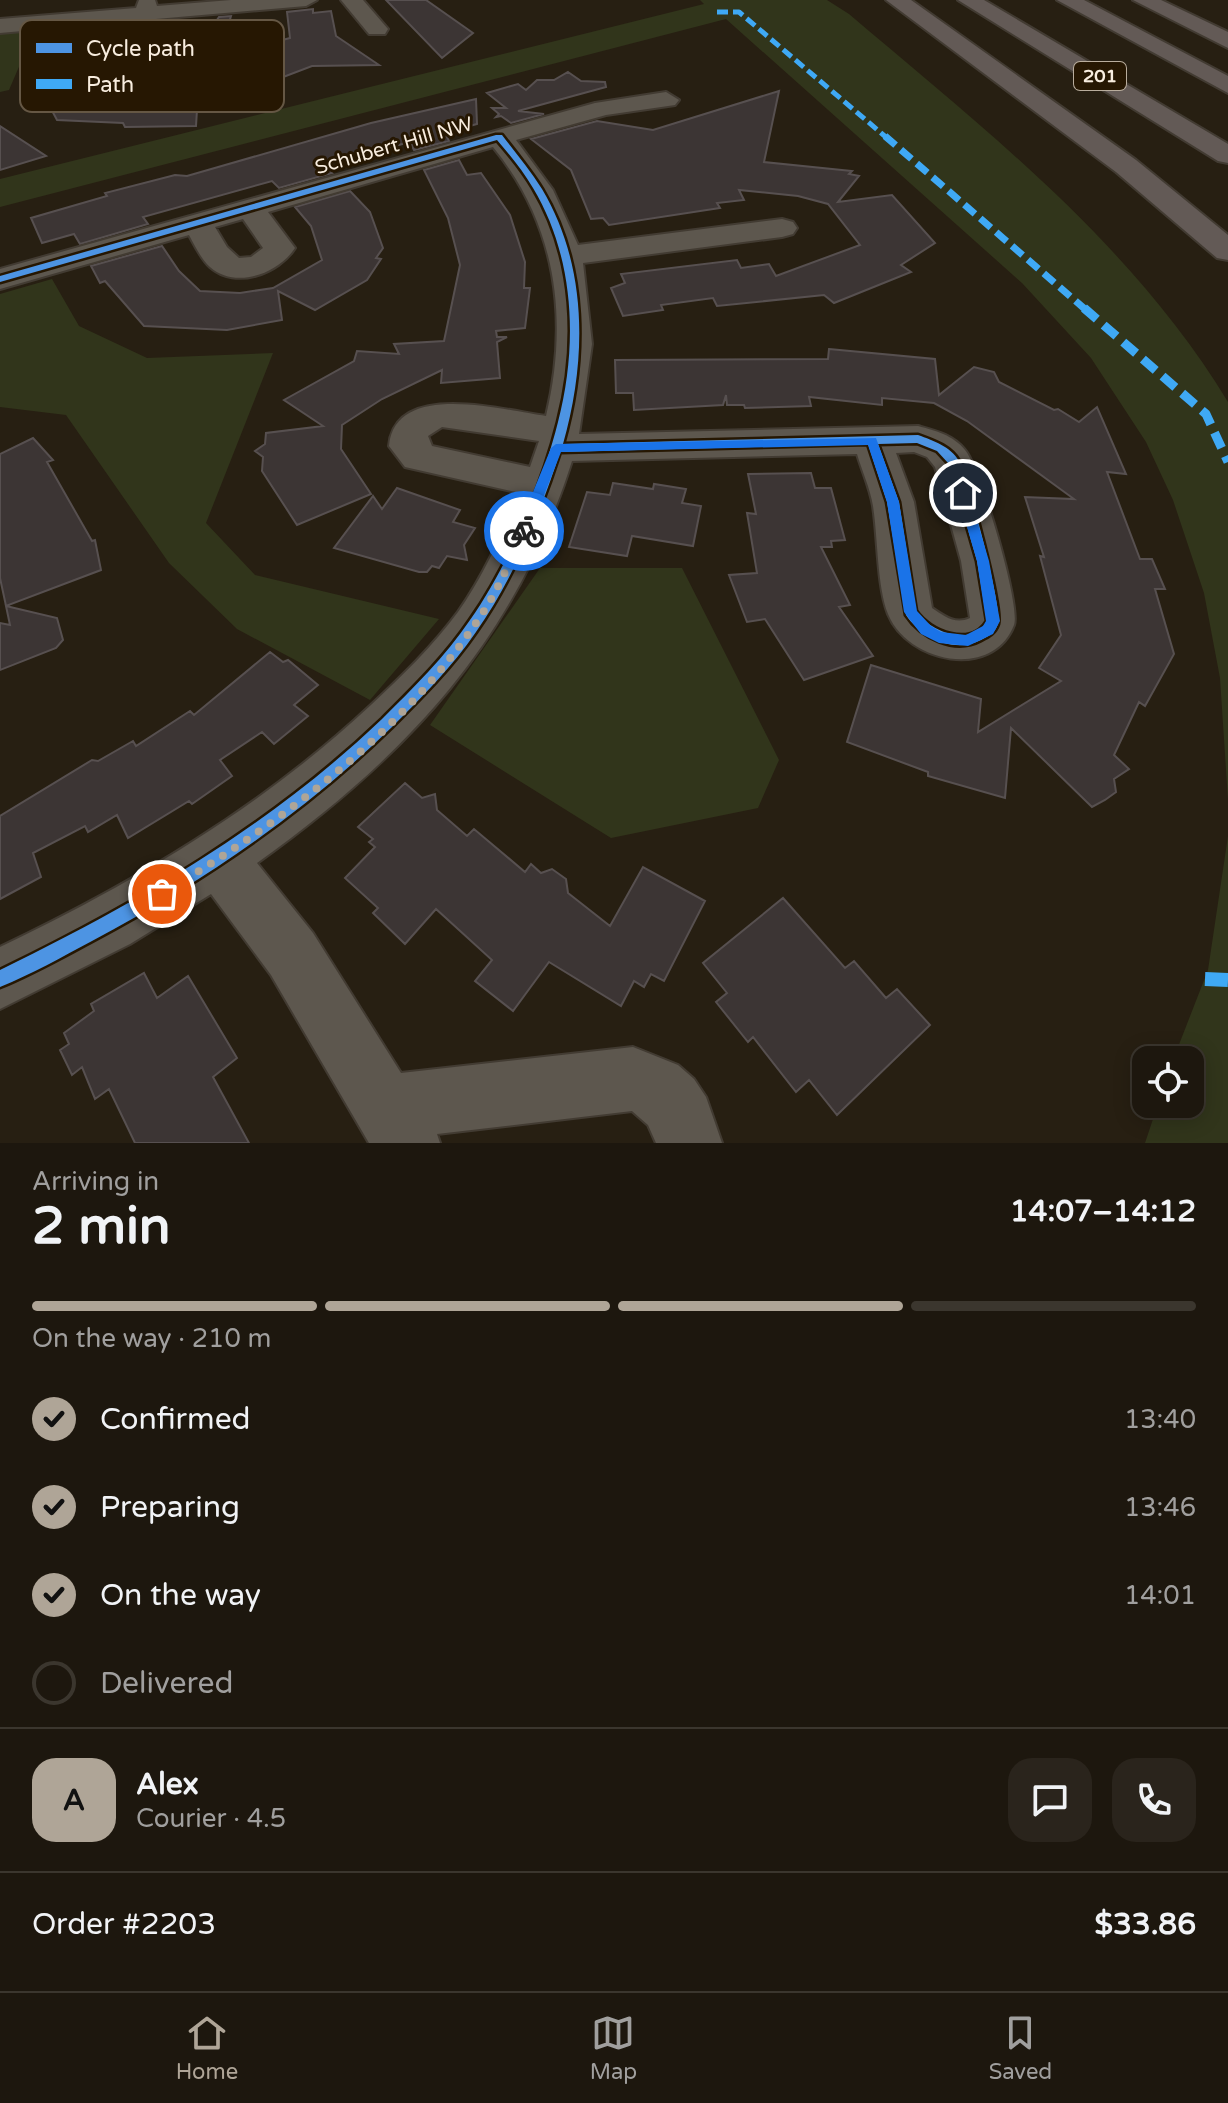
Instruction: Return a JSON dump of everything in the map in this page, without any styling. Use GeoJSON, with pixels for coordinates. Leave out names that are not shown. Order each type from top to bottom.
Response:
{"type":"FeatureCollection","features":[{"type":"Feature","properties":{"kind":"highway"},"geometry":{"type":"LineString","coordinates":[[900,0],[1126,166],[1228,251]]}},
{"type":"Feature","properties":{"kind":"highway"},"geometry":{"type":"LineString","coordinates":[[900,0],[1020,69],[1178,176]]}},
{"type":"Feature","properties":{"kind":"highway","name":"201"},"geometry":{"type":"LineString","coordinates":[[969,0],[1228,155]]}},
{"type":"Feature","properties":{"kind":"highway","name":"201"},"geometry":{"type":"LineString","coordinates":[[1068,0],[1228,86]]}},
{"type":"Feature","properties":{"kind":"highway"},"geometry":{"type":"LineString","coordinates":[[1144,0],[1228,41]]}},
{"type":"Feature","properties":{"kind":"highway"},"geometry":{"type":"LineString","coordinates":[[1126,166],[1228,265]]}},
{"type":"Feature","properties":{"kind":"street"},"geometry":{"type":"LineString","coordinates":[[0,17],[33,17],[225,0]]}},
{"type":"Feature","properties":{"kind":"street"},"geometry":{"type":"LineString","coordinates":[[146,8],[306,0]]}},
{"type":"Feature","properties":{"kind":"street"},"geometry":{"type":"LineString","coordinates":[[352,0],[377,29]]}},
{"type":"Feature","properties":{"kind":"street"},"geometry":{"type":"LineString","coordinates":[[145,20],[146,8]]}},
{"type":"Feature","properties":{"kind":"street"},"geometry":{"type":"LineString","coordinates":[[22,20],[33,17]]}},
{"type":"Feature","properties":{"kind":"street"},"geometry":{"type":"LineString","coordinates":[[0,26],[20,21]]}},
{"type":"Feature","properties":{"kind":"street"},"geometry":{"type":"LineString","coordinates":[[499,137],[604,108],[666,100]]}},
{"type":"Feature","properties":{"kind":"street","name":"Schubert Hill NW"},"geometry":{"type":"LineString","coordinates":[[0,279],[499,137],[527,169],[545,199],[567,256],[575,305],[576,344],[554,454],[482,614],[433,677],[371,741],[316,790],[219,859],[162,894],[0,979]]}},
{"type":"Feature","properties":{"kind":"street"},"geometry":{"type":"LineString","coordinates":[[197,223],[222,261],[237,267],[257,265],[273,257],[279,248],[250,208]]}},
{"type":"Feature","properties":{"kind":"street"},"geometry":{"type":"LineString","coordinates":[[567,256],[782,228]]}},
{"type":"Feature","properties":{"kind":"street"},"geometry":{"type":"LineString","coordinates":[[554,454],[872,441]]}},
{"type":"Feature","properties":{"kind":"street"},"geometry":{"type":"LineString","coordinates":[[219,859],[292,954],[397,1125],[633,1079],[665,1094],[678,1109],[689,1143]]}},
{"type":"Feature","properties":{"kind":"green space"},"geometry":{"type":"Polygon","coordinates":[[[700,0],[827,0],[849,14],[1005,147],[1103,241],[1190,345],[1228,402],[1228,800],[1220,678],[1204,593],[1173,500],[1146,442],[1091,358],[1022,283],[726,19],[0,207],[0,179],[270,112],[284,112],[284,108],[704,4],[700,0]]]}},
{"type":"Feature","properties":{"kind":"green space"},"geometry":{"type":"Polygon","coordinates":[[[20,29],[20,64],[9,90],[0,92],[0,31],[20,29]]]}},
{"type":"Feature","properties":{"kind":"green space"},"geometry":{"type":"Polygon","coordinates":[[[52,279],[79,326],[147,358],[273,353],[206,523],[255,575],[439,619],[370,700],[237,629],[169,563],[66,415],[0,407],[0,294],[52,279]]]}},
{"type":"Feature","properties":{"kind":"green space"},"geometry":{"type":"Polygon","coordinates":[[[540,568],[682,568],[779,760],[758,808],[611,838],[430,725],[540,568]]]}},
{"type":"Feature","properties":{"kind":"green space"},"geometry":{"type":"Polygon","coordinates":[[[1228,836],[1228,1143],[1145,1143],[1153,1118],[1204,1118],[1204,1046],[1178,1046],[1208,970],[1228,836]]]}},
{"type":"Feature","properties":{"kind":"building"},"geometry":{"type":"Polygon","coordinates":[[[386,0],[426,0],[473,33],[442,58],[386,0]]]}},
{"type":"Feature","properties":{"kind":"building"},"geometry":{"type":"Polygon","coordinates":[[[313,9],[313,13],[331,11],[336,36],[379,65],[312,66],[284,77],[284,40],[290,38],[287,12],[313,9]]]}},
{"type":"Feature","properties":{"kind":"building"},"geometry":{"type":"Polygon","coordinates":[[[231,16],[230,20],[217,20],[219,17],[231,16]]]}},
{"type":"Feature","properties":{"kind":"building"},"geometry":{"type":"Polygon","coordinates":[[[568,72],[581,81],[605,82],[606,87],[518,111],[544,114],[511,123],[501,116],[496,117],[499,114],[492,108],[506,108],[487,93],[518,84],[526,90],[537,80],[554,80],[568,72]]]}},
{"type":"Feature","properties":{"kind":"building"},"geometry":{"type":"Polygon","coordinates":[[[779,91],[764,162],[852,171],[849,174],[859,176],[838,202],[892,195],[935,243],[901,265],[911,272],[834,303],[824,295],[717,306],[713,298],[661,305],[663,310],[623,316],[611,288],[625,283],[621,274],[737,260],[741,268],[769,264],[776,276],[860,245],[828,204],[798,196],[739,190],[744,200],[717,203],[720,208],[609,225],[603,218],[591,219],[571,170],[531,139],[597,121],[653,130],[779,91]]]}},
{"type":"Feature","properties":{"kind":"building"},"geometry":{"type":"Polygon","coordinates":[[[476,99],[477,124],[445,133],[449,141],[414,150],[410,142],[323,165],[332,173],[279,188],[272,181],[143,217],[148,224],[80,244],[74,234],[42,243],[31,218],[107,196],[105,193],[175,175],[187,176],[371,123],[476,99]]]}},
{"type":"Feature","properties":{"kind":"building"},"geometry":{"type":"Polygon","coordinates":[[[53,112],[197,112],[196,126],[125,127],[123,123],[57,120],[53,112]]]}},
{"type":"Feature","properties":{"kind":"building"},"geometry":{"type":"Polygon","coordinates":[[[0,126],[46,156],[0,170],[0,126]]]}},
{"type":"Feature","properties":{"kind":"building"},"geometry":{"type":"Polygon","coordinates":[[[459,160],[467,175],[481,173],[510,215],[525,262],[524,288],[530,288],[525,328],[496,331],[497,337],[507,337],[497,342],[500,378],[441,383],[442,370],[382,399],[342,425],[341,449],[371,494],[297,525],[262,471],[263,457],[255,451],[265,444],[266,433],[323,426],[284,400],[354,361],[357,351],[399,354],[394,344],[444,341],[460,265],[448,218],[424,170],[459,160]]]}},
{"type":"Feature","properties":{"kind":"building"},"geometry":{"type":"Polygon","coordinates":[[[350,191],[370,212],[383,248],[376,258],[381,259],[367,280],[315,310],[278,291],[282,320],[227,330],[144,326],[105,281],[100,283],[91,266],[162,246],[179,271],[200,291],[240,293],[273,288],[322,260],[311,226],[295,207],[350,191]]]}},
{"type":"Feature","properties":{"kind":"building"},"geometry":{"type":"Polygon","coordinates":[[[829,349],[935,359],[939,395],[974,367],[994,372],[999,382],[1079,422],[1097,407],[1126,474],[1107,472],[1140,559],[1152,559],[1165,589],[1155,589],[1174,654],[1145,706],[1139,702],[1114,755],[1129,769],[1114,779],[1116,792],[1105,800],[1092,807],[1011,728],[1005,798],[928,776],[928,772],[847,742],[871,665],[981,699],[978,732],[1061,681],[1039,668],[1061,635],[1040,556],[1044,557],[1025,497],[1074,499],[967,421],[934,403],[882,398],[882,405],[809,397],[811,406],[745,408],[744,405],[727,405],[726,395],[723,405],[634,410],[633,393],[616,393],[615,360],[828,359],[829,349]]]}},
{"type":"Feature","properties":{"kind":"building"},"geometry":{"type":"Polygon","coordinates":[[[33,438],[53,460],[47,462],[92,541],[95,540],[101,570],[6,606],[0,578],[0,454],[33,438]]]}},
{"type":"Feature","properties":{"kind":"building"},"geometry":{"type":"Polygon","coordinates":[[[811,473],[815,488],[831,488],[845,540],[831,541],[832,547],[821,547],[850,605],[839,607],[873,656],[804,680],[765,619],[747,622],[729,575],[757,573],[747,513],[756,514],[748,474],[811,473]]]}},
{"type":"Feature","properties":{"kind":"building"},"geometry":{"type":"Polygon","coordinates":[[[613,483],[653,489],[654,484],[686,489],[682,503],[701,506],[693,546],[632,536],[627,556],[569,547],[587,492],[610,495],[613,483]]]}},
{"type":"Feature","properties":{"kind":"building"},"geometry":{"type":"Polygon","coordinates":[[[397,488],[460,510],[453,522],[475,528],[464,545],[467,560],[447,556],[439,568],[432,566],[427,572],[419,572],[334,548],[373,496],[382,509],[397,488]]]}},
{"type":"Feature","properties":{"kind":"building"},"geometry":{"type":"Polygon","coordinates":[[[6,606],[57,618],[63,640],[56,648],[0,670],[0,623],[10,625],[6,606]]]}},
{"type":"Feature","properties":{"kind":"building"},"geometry":{"type":"Polygon","coordinates":[[[270,652],[283,662],[288,660],[318,685],[294,705],[308,716],[274,744],[262,732],[220,760],[232,776],[192,804],[189,801],[128,838],[117,815],[88,832],[85,826],[33,853],[41,877],[0,899],[0,816],[92,760],[98,761],[133,741],[136,746],[190,711],[194,715],[270,652]]]}},
{"type":"Feature","properties":{"kind":"building"},"geometry":{"type":"Polygon","coordinates":[[[405,783],[422,798],[435,794],[437,810],[467,836],[474,829],[525,872],[531,864],[541,873],[552,869],[566,879],[568,893],[610,926],[643,867],[705,901],[664,981],[651,974],[644,987],[634,981],[621,1006],[549,962],[513,1011],[475,981],[492,960],[436,909],[405,944],[373,913],[378,908],[345,878],[375,847],[369,842],[373,839],[358,827],[405,783]]]}},
{"type":"Feature","properties":{"kind":"building"},"geometry":{"type":"Polygon","coordinates":[[[783,898],[845,968],[854,961],[886,998],[897,989],[930,1025],[837,1115],[809,1080],[796,1092],[753,1037],[748,1042],[716,1002],[727,993],[703,963],[783,898]]]}},
{"type":"Feature","properties":{"kind":"building"},"geometry":{"type":"Polygon","coordinates":[[[144,973],[157,998],[188,976],[237,1058],[213,1077],[249,1143],[135,1143],[109,1089],[95,1099],[82,1067],[72,1075],[60,1050],[69,1044],[64,1033],[94,1011],[91,1004],[144,973]]]}},
{"type":"Feature","properties":{"kind":"marked path"},"geometry":{"type":"LineString","coordinates":[[717,12],[739,12],[798,60],[1206,414],[1228,462]]}},
{"type":"Feature","properties":{"kind":"marked path"},"geometry":{"type":"LineString","coordinates":[[1205,979],[1228,980]]}},
{"type":"Feature","properties":{"kind":"cycle path"},"geometry":{"type":"LineString","coordinates":[[0,279],[499,137],[539,190],[553,219],[570,279],[575,344],[565,415],[536,504],[489,602],[465,638],[435,673],[360,749],[265,826],[163,893],[0,979]]}},
{"type":"Feature","properties":{"kind":"cycle path"},"geometry":{"type":"LineString","coordinates":[[556,448],[918,439],[941,448],[954,463],[983,561],[993,621],[988,630],[968,641],[939,637],[916,621],[910,612],[893,502],[872,441]]}},
{"type":"Feature","properties":{"kind":"way so far"},"geometry":{"type":"LineString","coordinates":[[162,894],[219,859],[316,790],[371,741],[433,677],[482,614],[524,531]]}},
{"type":"Feature","properties":{"kind":"route"},"geometry":{"type":"LineString","coordinates":[[524,531],[545,484],[556,448],[872,441],[893,502],[910,612],[926,630],[939,637],[968,641],[980,637],[993,621],[983,561],[963,493]]}}]}
